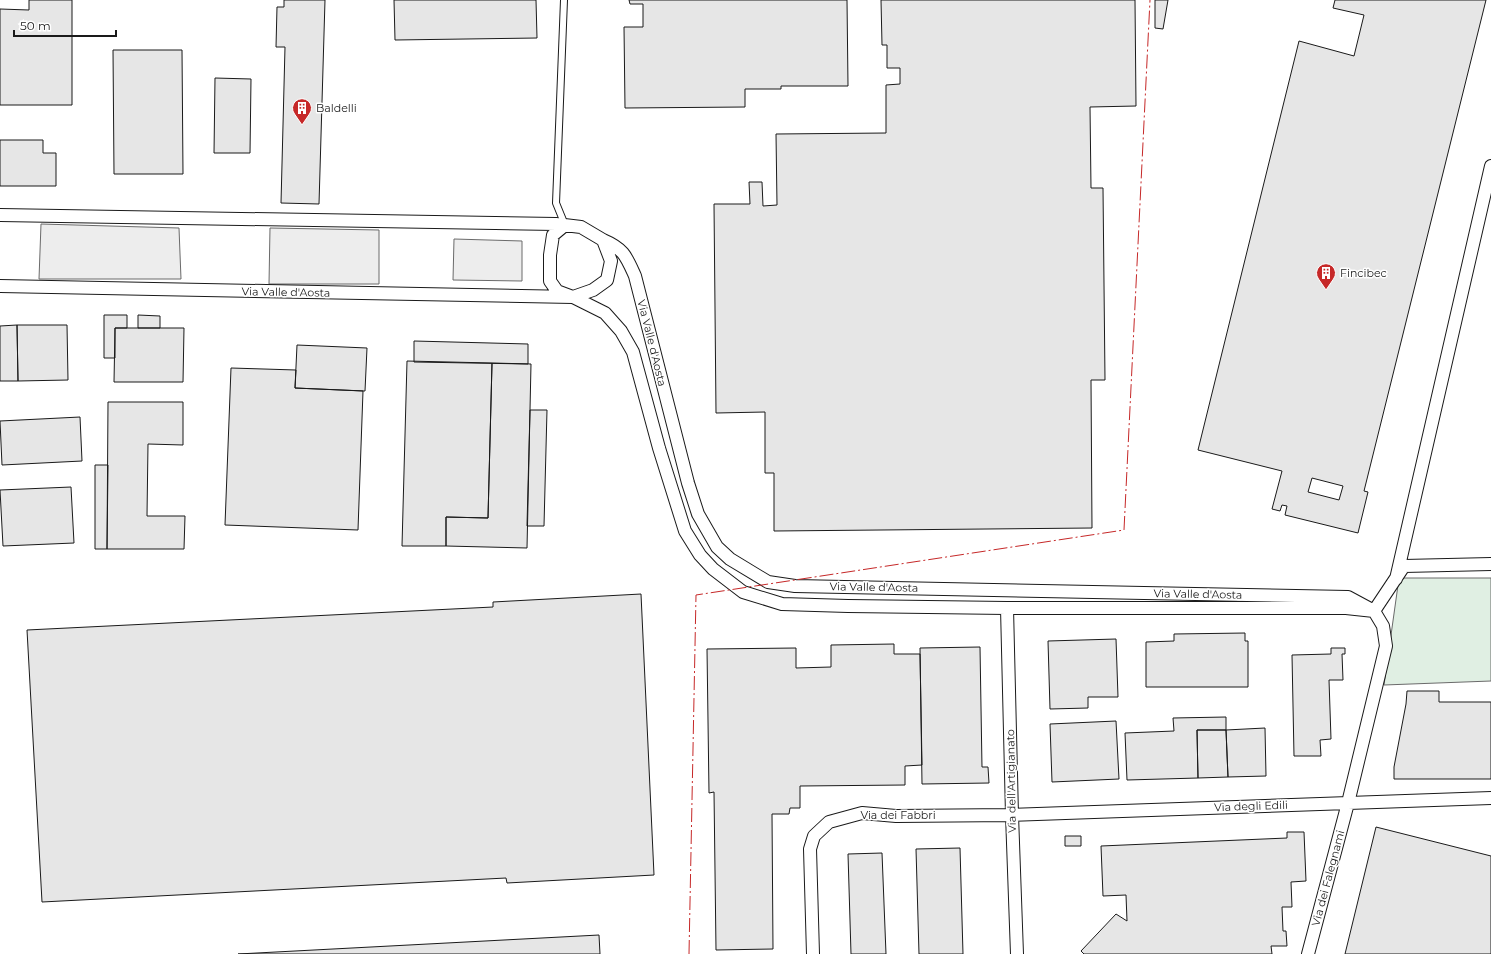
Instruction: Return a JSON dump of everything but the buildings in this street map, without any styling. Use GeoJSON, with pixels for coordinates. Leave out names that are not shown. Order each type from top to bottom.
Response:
{"type":"FeatureCollection","features":[{"type":"Feature","properties":{"kind":"street"},"geometry":{"type":"LineString","coordinates":[[1396,579],[1491,166]]}},
{"type":"Feature","properties":{"kind":"street","name":"Via Valle d'Aosta"},"geometry":{"type":"LineString","coordinates":[[0,215],[564,225],[581,227],[603,240],[618,246],[628,261],[635,276],[688,483],[698,514],[706,530],[717,547],[730,559],[768,582],[795,586],[1348,597],[1374,611]]}},
{"type":"Feature","properties":{"kind":"street","name":"Via Valle d'Aosta"},"geometry":{"type":"LineString","coordinates":[[564,225],[553,235],[550,255],[550,280],[557,291],[573,297],[605,313],[621,331],[633,352],[659,448],[685,531],[700,556],[713,569],[743,592],[782,604],[848,606],[1008,608],[1346,608],[1374,611]]}},
{"type":"Feature","properties":{"kind":"street","name":"Via Valle d'Aosta"},"geometry":{"type":"LineString","coordinates":[[0,286],[347,294],[573,297],[593,290],[607,280],[612,260],[603,240]]}},
{"type":"Feature","properties":{"kind":"street"},"geometry":{"type":"LineString","coordinates":[[1348,803],[1386,646],[1383,626],[1374,611],[1404,566],[1491,564]]}},
{"type":"Feature","properties":{"kind":"street","name":"Via dell'Artigianato"},"geometry":{"type":"LineString","coordinates":[[1008,608],[1012,815],[1017,954]]}},
{"type":"Feature","properties":{"kind":"street","name":"Via degli Edili"},"geometry":{"type":"LineString","coordinates":[[1012,815],[1491,798]]}},
{"type":"Feature","properties":{"kind":"street","name":"Via dei Falegnami"},"geometry":{"type":"LineString","coordinates":[[1308,954],[1348,803]]}},
{"type":"Feature","properties":{"kind":"street","name":"Via dei Fabbri"},"geometry":{"type":"LineString","coordinates":[[813,954],[810,849],[814,836],[829,822],[862,813],[896,816],[1012,815]]}},
{"type":"Feature","properties":{"kind":"lane"},"geometry":{"type":"LineString","coordinates":[[564,0],[556,203],[564,225]]}},
{"type":"Feature","properties":{"kind":"green space"},"geometry":{"type":"Polygon","coordinates":[[[1399,578],[1491,578],[1491,681],[1384,685],[1399,578]]]}},
{"type":"Feature","properties":{"kind":"shaded area"},"geometry":{"type":"Polygon","coordinates":[[[41,224],[179,228],[181,279],[39,279],[41,224]]]}},
{"type":"Feature","properties":{"kind":"shaded area"},"geometry":{"type":"Polygon","coordinates":[[[270,228],[379,230],[379,284],[269,284],[270,228]]]}},
{"type":"Feature","properties":{"kind":"shaded area"},"geometry":{"type":"Polygon","coordinates":[[[454,239],[522,241],[522,281],[453,280],[454,239]]]}},
{"type":"Feature","properties":{"kind":"power"},"geometry":{"type":"LineString","coordinates":[[689,954],[696,595],[1124,530],[1150,0]]}},
{"type":"Feature","properties":{"kind":"place","name":"Baldelli"},"geometry":{"type":"Point","coordinates":[302,125]}},
{"type":"Feature","properties":{"kind":"place","name":"Fincibec"},"geometry":{"type":"Point","coordinates":[1326,290]}}]}
